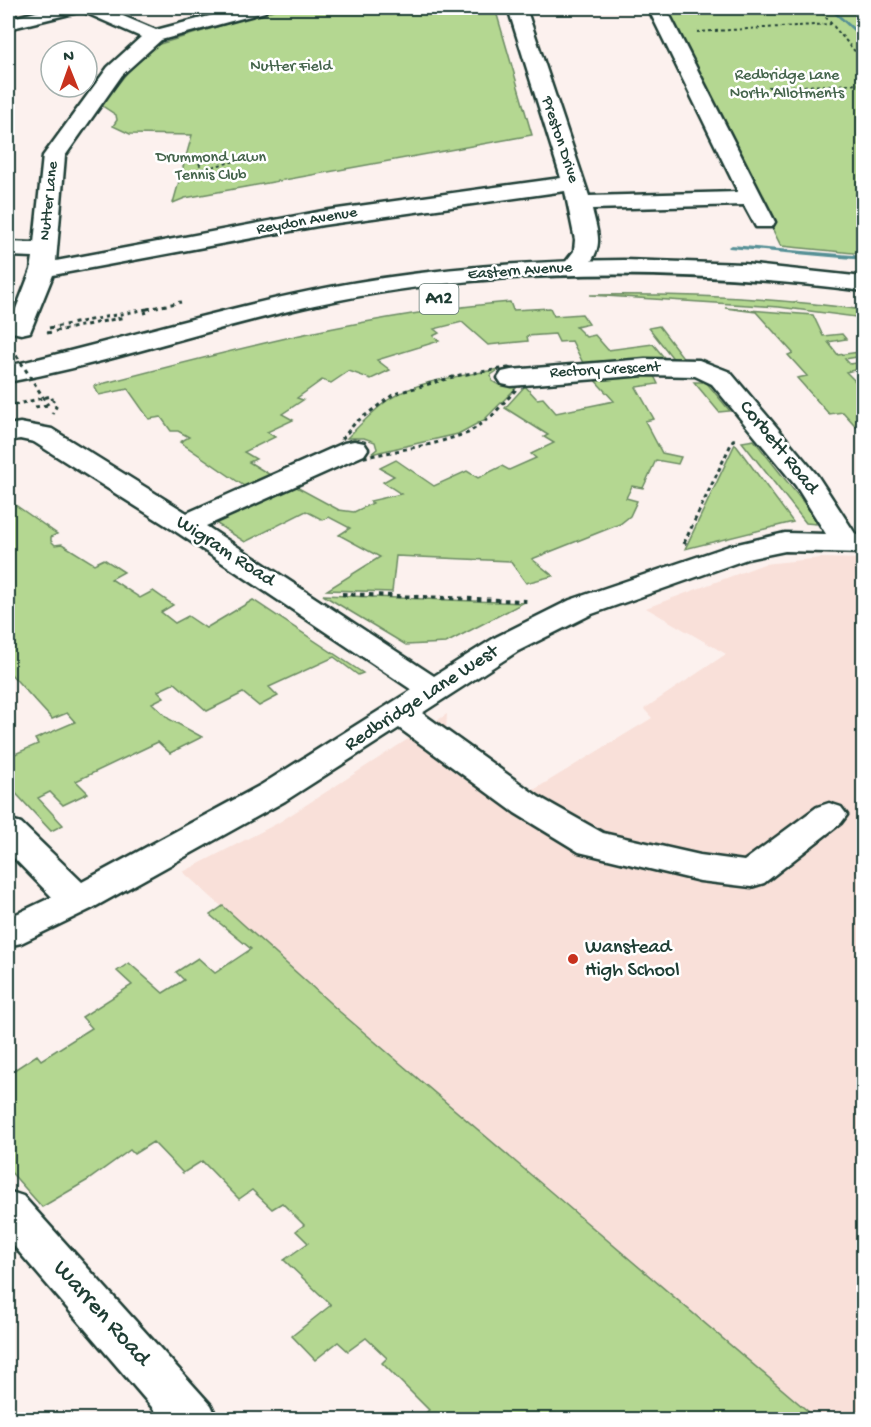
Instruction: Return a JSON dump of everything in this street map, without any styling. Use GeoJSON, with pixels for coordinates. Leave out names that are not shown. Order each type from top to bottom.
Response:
{"type":"FeatureCollection","features":[{"type":"Feature","properties":{"kind":"main road"},"geometry":{"type":"LineString","coordinates":[[8,24],[72,8]]}},
{"type":"Feature","properties":{"kind":"main road"},"geometry":{"type":"LineString","coordinates":[[90,8],[154,36]]}},
{"type":"Feature","properties":{"kind":"main road","name":"Nutter Lane"},"geometry":{"type":"LineString","coordinates":[[14,334],[44,260],[54,156],[115,71],[154,36],[259,8]]}},
{"type":"Feature","properties":{"kind":"main road","name":"Preston Drive"},"geometry":{"type":"LineString","coordinates":[[517,8],[577,193],[587,240],[585,255],[573,268]]}},
{"type":"Feature","properties":{"kind":"main road"},"geometry":{"type":"LineString","coordinates":[[657,8],[764,222]]}},
{"type":"Feature","properties":{"kind":"main road","name":"Reydon Avenue"},"geometry":{"type":"LineString","coordinates":[[8,249],[44,260],[323,218],[577,193],[752,198]]}},
{"type":"Feature","properties":{"kind":"main road","name":"Eastern Avenue"},"geometry":{"type":"LineString","coordinates":[[12,387],[249,314],[393,284],[456,276],[573,268],[691,270],[776,274],[864,284]]}},
{"type":"Feature","properties":{"kind":"main road","name":"Eastern Avenue"},"geometry":{"type":"LineString","coordinates":[[12,387],[346,314],[454,297],[560,290],[668,289],[780,295],[864,304]]}},
{"type":"Feature","properties":{"kind":"main road","name":"A12"},"geometry":{"type":"LineString","coordinates":[[8,359],[249,314]]}},
{"type":"Feature","properties":{"kind":"main road","name":"Rectory Crescent"},"geometry":{"type":"LineString","coordinates":[[520,377],[600,369],[699,368]]}},
{"type":"Feature","properties":{"kind":"main road","name":"Corbett Road"},"geometry":{"type":"LineString","coordinates":[[699,368],[721,378],[807,481],[838,527],[854,543]]}},
{"type":"Feature","properties":{"kind":"main road","name":"Wigram Road"},"geometry":{"type":"LineString","coordinates":[[8,433],[20,431],[42,435],[185,525],[435,691]]}},
{"type":"Feature","properties":{"kind":"main road"},"geometry":{"type":"LineString","coordinates":[[185,525],[348,451]]}},
{"type":"Feature","properties":{"kind":"main road","name":"Redbridge Lane West"},"geometry":{"type":"LineString","coordinates":[[8,933],[78,900],[273,793],[507,644],[581,608],[739,552],[785,542],[854,543]]}},
{"type":"Feature","properties":{"kind":"main road"},"geometry":{"type":"LineString","coordinates":[[401,713],[537,810],[592,843],[640,855],[700,868],[751,874],[829,815]]}},
{"type":"Feature","properties":{"kind":"main road"},"geometry":{"type":"LineString","coordinates":[[8,831],[78,900]]}},
{"type":"Feature","properties":{"kind":"main road","name":"Warren Road"},"geometry":{"type":"LineString","coordinates":[[8,1209],[194,1419]]}},
{"type":"Feature","properties":{"kind":"path"},"geometry":{"type":"LineString","coordinates":[[819,8],[864,62]]}},
{"type":"Feature","properties":{"kind":"path"},"geometry":{"type":"LineString","coordinates":[[853,8],[864,13]]}},
{"type":"Feature","properties":{"kind":"path"},"geometry":{"type":"LineString","coordinates":[[693,32],[831,24]]}},
{"type":"Feature","properties":{"kind":"path"},"geometry":{"type":"LineString","coordinates":[[768,87],[864,84]]}},
{"type":"Feature","properties":{"kind":"path"},"geometry":{"type":"LineString","coordinates":[[199,163],[202,169],[249,158]]}},
{"type":"Feature","properties":{"kind":"path"},"geometry":{"type":"LineString","coordinates":[[43,332],[148,312],[147,309],[186,301]]}},
{"type":"Feature","properties":{"kind":"path"},"geometry":{"type":"LineString","coordinates":[[14,334],[48,405]]}},
{"type":"Feature","properties":{"kind":"path"},"geometry":{"type":"LineString","coordinates":[[508,368],[520,377],[492,416],[468,433],[432,444],[360,458],[348,451],[342,439],[355,423],[394,394],[421,384],[484,370],[508,368]]}},
{"type":"Feature","properties":{"kind":"path"},"geometry":{"type":"LineString","coordinates":[[679,553],[733,440]]}},
{"type":"Feature","properties":{"kind":"path"},"geometry":{"type":"LineString","coordinates":[[337,594],[537,602]]}},
{"type":"Feature","properties":{"kind":"shaded area","name":"Wanstead High School"},"geometry":{"type":"Polygon","coordinates":[[[821,558],[863,559],[863,1419],[817,1419],[340,1012],[183,872],[278,823],[447,714],[446,730],[527,794],[652,718],[644,709],[726,654],[646,608],[764,564],[821,558]]]}},
{"type":"Feature","properties":{"kind":"green space","name":"Nutter Field"},"geometry":{"type":"Polygon","coordinates":[[[280,8],[495,8],[532,135],[185,198],[173,203],[192,135],[130,134],[113,126],[117,120],[116,115],[101,105],[142,54],[153,46],[280,8]]]}},
{"type":"Feature","properties":{"kind":"green space","name":"Redbridge Lane North Allotments"},"geometry":{"type":"Polygon","coordinates":[[[662,8],[863,8],[863,254],[781,246],[662,8]]]}},
{"type":"Feature","properties":{"kind":"green space"},"geometry":{"type":"Polygon","coordinates":[[[590,295],[761,299],[863,310],[863,318],[779,307],[590,295]]]}},
{"type":"Feature","properties":{"kind":"green space"},"geometry":{"type":"Polygon","coordinates":[[[510,302],[513,310],[550,308],[554,316],[582,314],[589,324],[576,327],[586,337],[595,335],[608,350],[653,344],[667,361],[583,363],[572,341],[559,342],[555,334],[527,336],[528,341],[488,345],[462,322],[434,329],[439,333],[433,336],[439,341],[377,360],[390,370],[371,379],[349,371],[331,383],[322,380],[297,398],[303,400],[282,414],[293,420],[267,432],[275,437],[244,452],[256,459],[249,462],[272,476],[247,488],[180,442],[189,437],[178,431],[171,431],[161,417],[149,419],[128,389],[99,395],[94,386],[352,324],[510,302]]]}},
{"type":"Feature","properties":{"kind":"green space"},"geometry":{"type":"Polygon","coordinates":[[[725,308],[813,315],[823,336],[842,334],[846,339],[828,342],[838,355],[859,352],[863,356],[845,359],[850,364],[863,362],[863,368],[846,372],[856,382],[863,381],[863,434],[843,412],[829,414],[797,378],[807,376],[788,355],[793,353],[756,312],[725,308]]]}},
{"type":"Feature","properties":{"kind":"green space"},"geometry":{"type":"Polygon","coordinates":[[[659,326],[682,356],[680,360],[675,361],[649,328],[659,326]]]}},
{"type":"Feature","properties":{"kind":"green space"},"geometry":{"type":"Polygon","coordinates":[[[500,369],[491,375],[492,381],[499,385],[519,385],[484,420],[458,434],[371,454],[377,449],[375,442],[364,438],[347,438],[377,409],[400,393],[442,379],[500,369]]]}},
{"type":"Feature","properties":{"kind":"green space"},"geometry":{"type":"Polygon","coordinates":[[[653,374],[658,384],[636,387],[654,419],[645,421],[662,453],[681,457],[678,464],[656,460],[643,488],[632,486],[626,498],[637,501],[630,516],[620,524],[532,559],[553,576],[526,583],[510,561],[396,556],[392,592],[327,590],[380,557],[339,535],[350,528],[329,517],[323,520],[306,511],[245,542],[214,522],[293,485],[339,510],[354,512],[373,503],[370,501],[401,494],[383,482],[394,476],[380,468],[396,460],[434,486],[467,471],[478,478],[502,466],[509,470],[536,458],[531,454],[554,443],[544,437],[548,435],[505,408],[525,386],[537,399],[543,398],[556,413],[614,401],[591,376],[653,374]]]}},
{"type":"Feature","properties":{"kind":"green space"},"geometry":{"type":"Polygon","coordinates":[[[694,382],[706,382],[730,411],[719,412],[694,382]]]}},
{"type":"Feature","properties":{"kind":"green space"},"geometry":{"type":"Polygon","coordinates":[[[754,440],[815,517],[816,524],[806,523],[742,442],[754,440]]]}},
{"type":"Feature","properties":{"kind":"green space"},"geometry":{"type":"Polygon","coordinates":[[[735,444],[793,522],[685,549],[735,444]]]}},
{"type":"Feature","properties":{"kind":"green space"},"geometry":{"type":"Polygon","coordinates":[[[11,502],[57,534],[51,537],[55,545],[62,544],[94,564],[104,559],[124,572],[111,579],[140,598],[153,591],[173,605],[161,612],[175,623],[188,616],[206,628],[253,600],[363,673],[358,675],[334,657],[269,687],[278,696],[259,706],[243,693],[207,711],[175,683],[158,691],[164,697],[152,703],[169,719],[202,737],[170,753],[158,742],[76,781],[88,793],[63,805],[50,792],[38,798],[63,825],[51,831],[8,785],[8,757],[38,744],[35,739],[75,722],[67,713],[52,719],[8,671],[8,503],[11,502]]]}},
{"type":"Feature","properties":{"kind":"green space"},"geometry":{"type":"Polygon","coordinates":[[[323,595],[523,603],[446,643],[406,645],[323,595]]]}},
{"type":"Feature","properties":{"kind":"green space"},"geometry":{"type":"Polygon","coordinates":[[[223,906],[340,1012],[817,1419],[418,1419],[429,1410],[382,1363],[387,1358],[366,1338],[348,1351],[338,1342],[315,1360],[292,1336],[331,1305],[284,1260],[308,1243],[296,1231],[304,1225],[282,1203],[272,1209],[252,1190],[239,1199],[202,1161],[183,1173],[153,1142],[134,1154],[130,1150],[88,1180],[42,1207],[8,1169],[8,1074],[37,1055],[41,1060],[92,1028],[82,1017],[132,985],[117,971],[129,963],[163,993],[184,980],[176,972],[198,958],[215,973],[251,949],[210,915],[223,906]]]}},
{"type":"Feature","properties":{"kind":"waterway"},"geometry":{"type":"LineString","coordinates":[[830,8],[864,40]]}},
{"type":"Feature","properties":{"kind":"waterway"},"geometry":{"type":"LineString","coordinates":[[731,247],[864,258]]}},
{"type":"Feature","properties":{"kind":"place","name":"Wanstead High School"},"geometry":{"type":"Point","coordinates":[573,959]}},
{"type":"Feature","properties":{"kind":"park label","name":"Drummond Lawn Tennis Club"},"geometry":{"type":"Point","coordinates":[211,167]}}]}
